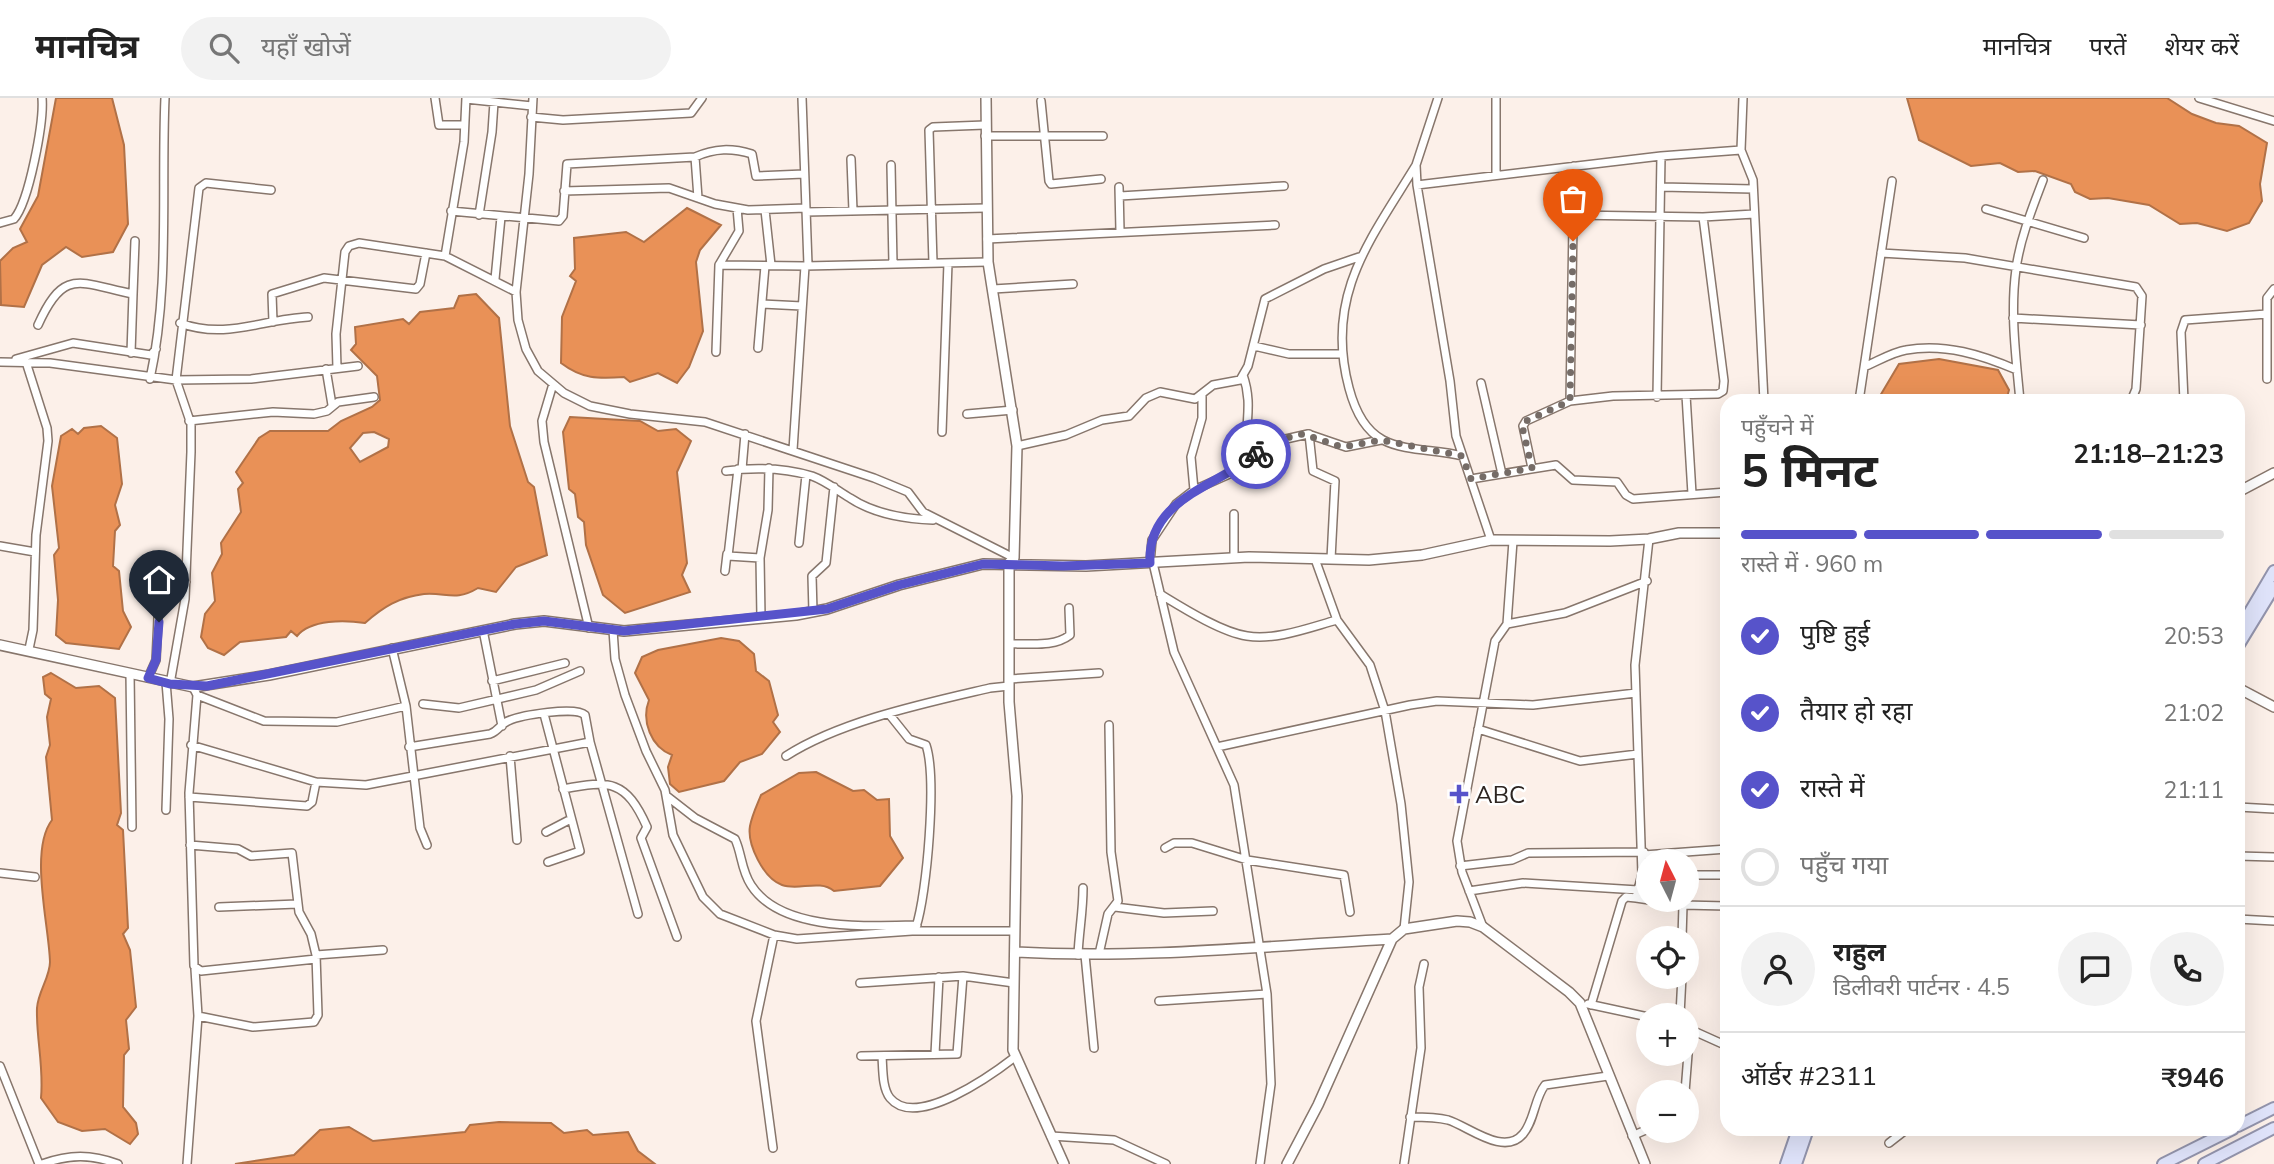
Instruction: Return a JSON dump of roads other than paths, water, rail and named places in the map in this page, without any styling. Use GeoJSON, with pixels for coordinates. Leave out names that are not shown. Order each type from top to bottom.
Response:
{"type":"FeatureCollection","features":[{"type":"Feature","properties":{"kind":"main road"},"geometry":{"type":"LineString","coordinates":[[2245,620],[2274,571]]}},
{"type":"Feature","properties":{"kind":"main road"},"geometry":{"type":"LineString","coordinates":[[2245,635],[2274,587]]}},
{"type":"Feature","properties":{"kind":"main road"},"geometry":{"type":"LineString","coordinates":[[2245,1122],[2274,1108]]}},
{"type":"Feature","properties":{"kind":"main road"},"geometry":{"type":"LineString","coordinates":[[2204,1164],[2274,1128]]}},
{"type":"Feature","properties":{"kind":"main road"},"geometry":{"type":"LineString","coordinates":[[1786,1164],[1796,1136]]}},
{"type":"Feature","properties":{"kind":"main road"},"geometry":{"type":"LineString","coordinates":[[1796,1164],[1806,1136]]}},
{"type":"Feature","properties":{"kind":"main road"},"geometry":{"type":"LineString","coordinates":[[2163,1164],[2219,1136]]}},
{"type":"Feature","properties":{"kind":"street"},"geometry":{"type":"LineString","coordinates":[[0,223],[10,222],[19,214],[35,159],[42,98]]}},
{"type":"Feature","properties":{"kind":"street"},"geometry":{"type":"LineString","coordinates":[[150,379],[156,349],[164,240],[165,98]]}},
{"type":"Feature","properties":{"kind":"street"},"geometry":{"type":"LineString","coordinates":[[435,98],[439,125],[464,125]]}},
{"type":"Feature","properties":{"kind":"street"},"geometry":{"type":"LineString","coordinates":[[531,117],[563,120],[691,113],[702,98]]}},
{"type":"Feature","properties":{"kind":"street"},"geometry":{"type":"LineString","coordinates":[[793,450],[807,265],[802,98]]}},
{"type":"Feature","properties":{"kind":"street"},"geometry":{"type":"LineString","coordinates":[[986,98],[988,262],[1017,446],[1009,643],[1017,796],[1015,1057],[1063,1164]]}},
{"type":"Feature","properties":{"kind":"street"},"geometry":{"type":"LineString","coordinates":[[1381,440],[1357,412],[1341,354],[1343,319],[1359,257],[1416,165],[1438,98]]}},
{"type":"Feature","properties":{"kind":"street"},"geometry":{"type":"LineString","coordinates":[[1496,98],[1496,175]]}},
{"type":"Feature","properties":{"kind":"street"},"geometry":{"type":"LineString","coordinates":[[1742,98],[1741,150],[1748,165],[1753,189],[1764,394]]}},
{"type":"Feature","properties":{"kind":"street"},"geometry":{"type":"LineString","coordinates":[[2199,98],[2274,121]]}},
{"type":"Feature","properties":{"kind":"street"},"geometry":{"type":"LineString","coordinates":[[445,256],[464,142],[466,99],[533,102],[516,292],[518,320],[526,349],[538,371],[564,393],[590,406],[630,414],[705,422],[793,450],[908,492],[923,512],[1011,561]]}},
{"type":"Feature","properties":{"kind":"street"},"geometry":{"type":"LineString","coordinates":[[479,215],[497,101]]}},
{"type":"Feature","properties":{"kind":"street"},"geometry":{"type":"LineString","coordinates":[[1041,101],[1043,136],[1051,184],[1101,179]]}},
{"type":"Feature","properties":{"kind":"street"},"geometry":{"type":"LineString","coordinates":[[933,263],[929,130],[933,127],[985,125]]}},
{"type":"Feature","properties":{"kind":"street"},"geometry":{"type":"LineString","coordinates":[[985,136],[1103,136]]}},
{"type":"Feature","properties":{"kind":"street"},"geometry":{"type":"LineString","coordinates":[[451,211],[524,219],[562,219],[567,164],[695,156],[707,151],[729,150],[752,155],[756,177],[804,174]]}},
{"type":"Feature","properties":{"kind":"street"},"geometry":{"type":"LineString","coordinates":[[1417,185],[1661,156],[1741,150]]}},
{"type":"Feature","properties":{"kind":"street"},"geometry":{"type":"LineString","coordinates":[[695,156],[698,198]]}},
{"type":"Feature","properties":{"kind":"street"},"geometry":{"type":"LineString","coordinates":[[1657,397],[1661,156]]}},
{"type":"Feature","properties":{"kind":"street"},"geometry":{"type":"LineString","coordinates":[[850,159],[853,211]]}},
{"type":"Feature","properties":{"kind":"street"},"geometry":{"type":"LineString","coordinates":[[891,165],[893,264]]}},
{"type":"Feature","properties":{"kind":"street"},"geometry":{"type":"LineString","coordinates":[[1416,165],[1417,185],[1462,456],[1491,540]]}},
{"type":"Feature","properties":{"kind":"street"},"geometry":{"type":"LineString","coordinates":[[1570,401],[1574,166]]}},
{"type":"Feature","properties":{"kind":"street"},"geometry":{"type":"LineString","coordinates":[[2019,394],[2013,318],[2016,266],[2027,223],[2043,180]]}},
{"type":"Feature","properties":{"kind":"street"},"geometry":{"type":"LineString","coordinates":[[1860,394],[1892,181]]}},
{"type":"Feature","properties":{"kind":"street"},"geometry":{"type":"LineString","coordinates":[[166,810],[168,683],[186,582],[191,452],[189,421],[176,380],[180,323],[199,188],[206,183],[271,190]]}},
{"type":"Feature","properties":{"kind":"street"},"geometry":{"type":"LineString","coordinates":[[1120,196],[1283,186]]}},
{"type":"Feature","properties":{"kind":"street"},"geometry":{"type":"LineString","coordinates":[[1119,187],[1120,230]]}},
{"type":"Feature","properties":{"kind":"street"},"geometry":{"type":"LineString","coordinates":[[1661,187],[1753,189]]}},
{"type":"Feature","properties":{"kind":"street"},"geometry":{"type":"LineString","coordinates":[[564,191],[669,188],[737,208],[765,210],[986,208]]}},
{"type":"Feature","properties":{"kind":"street"},"geometry":{"type":"LineString","coordinates":[[716,352],[719,265],[739,231],[737,208]]}},
{"type":"Feature","properties":{"kind":"street"},"geometry":{"type":"LineString","coordinates":[[1986,209],[2084,238]]}},
{"type":"Feature","properties":{"kind":"street"},"geometry":{"type":"LineString","coordinates":[[758,348],[768,265],[765,210]]}},
{"type":"Feature","properties":{"kind":"street"},"geometry":{"type":"LineString","coordinates":[[1573,215],[1703,217],[1754,214]]}},
{"type":"Feature","properties":{"kind":"street"},"geometry":{"type":"LineString","coordinates":[[495,279],[501,217]]}},
{"type":"Feature","properties":{"kind":"street"},"geometry":{"type":"LineString","coordinates":[[1532,468],[1522,426],[1526,421],[1570,401],[1613,396],[1718,394],[1724,387],[1703,217]]}},
{"type":"Feature","properties":{"kind":"street"},"geometry":{"type":"LineString","coordinates":[[986,239],[1120,230],[1275,225]]}},
{"type":"Feature","properties":{"kind":"street"},"geometry":{"type":"LineString","coordinates":[[131,353],[135,241]]}},
{"type":"Feature","properties":{"kind":"street"},"geometry":{"type":"LineString","coordinates":[[337,368],[335,334],[345,252],[355,244],[445,256],[516,292]]}},
{"type":"Feature","properties":{"kind":"street"},"geometry":{"type":"LineString","coordinates":[[274,322],[273,293],[317,279],[416,289],[421,284],[426,253]]}},
{"type":"Feature","properties":{"kind":"street"},"geometry":{"type":"LineString","coordinates":[[1881,253],[1965,258],[2136,286],[2142,296],[2134,394]]}},
{"type":"Feature","properties":{"kind":"street"},"geometry":{"type":"LineString","coordinates":[[1017,446],[1066,435],[1102,421],[1129,416],[1146,398],[1160,393],[1195,398],[1213,385],[1240,380],[1254,346],[1265,299],[1333,265],[1359,257]]}},
{"type":"Feature","properties":{"kind":"street"},"geometry":{"type":"LineString","coordinates":[[719,265],[988,262]]}},
{"type":"Feature","properties":{"kind":"street"},"geometry":{"type":"LineString","coordinates":[[942,432],[948,263]]}},
{"type":"Feature","properties":{"kind":"street"},"geometry":{"type":"LineString","coordinates":[[38,325],[55,292],[69,284],[133,294]]}},
{"type":"Feature","properties":{"kind":"street"},"geometry":{"type":"LineString","coordinates":[[993,289],[1073,284]]}},
{"type":"Feature","properties":{"kind":"street"},"geometry":{"type":"LineString","coordinates":[[2267,379],[2267,298],[2274,289]]}},
{"type":"Feature","properties":{"kind":"street"},"geometry":{"type":"LineString","coordinates":[[762,304],[802,306]]}},
{"type":"Feature","properties":{"kind":"street"},"geometry":{"type":"LineString","coordinates":[[2184,394],[2181,332],[2185,320],[2267,314]]}},
{"type":"Feature","properties":{"kind":"street"},"geometry":{"type":"LineString","coordinates":[[180,323],[201,331],[308,317]]}},
{"type":"Feature","properties":{"kind":"street"},"geometry":{"type":"LineString","coordinates":[[2013,318],[2140,324]]}},
{"type":"Feature","properties":{"kind":"street"},"geometry":{"type":"LineString","coordinates":[[2,362],[74,343],[151,355],[156,349]]}},
{"type":"Feature","properties":{"kind":"street"},"geometry":{"type":"LineString","coordinates":[[1254,346],[1299,355],[1341,354]]}},
{"type":"Feature","properties":{"kind":"street"},"geometry":{"type":"LineString","coordinates":[[1866,366],[1906,350],[1954,351],[1974,352],[2017,370]]}},
{"type":"Feature","properties":{"kind":"street"},"geometry":{"type":"LineString","coordinates":[[2,362],[26,362],[150,379],[176,380],[251,379],[358,366]]}},
{"type":"Feature","properties":{"kind":"street"},"geometry":{"type":"LineString","coordinates":[[26,362],[47,428],[48,441],[35,552],[33,631],[29,649]]}},
{"type":"Feature","properties":{"kind":"street"},"geometry":{"type":"LineString","coordinates":[[326,369],[332,405]]}},
{"type":"Feature","properties":{"kind":"street"},"geometry":{"type":"LineString","coordinates":[[1243,375],[1251,411],[1244,441],[1250,459]]}},
{"type":"Feature","properties":{"kind":"street"},"geometry":{"type":"LineString","coordinates":[[1481,383],[1502,474]]}},
{"type":"Feature","properties":{"kind":"street"},"geometry":{"type":"LineString","coordinates":[[553,384],[542,421],[544,442],[589,628]]}},
{"type":"Feature","properties":{"kind":"street"},"geometry":{"type":"LineString","coordinates":[[1194,490],[1191,457],[1202,418],[1202,394]]}},
{"type":"Feature","properties":{"kind":"street"},"geometry":{"type":"LineString","coordinates":[[1686,395],[1692,495]]}},
{"type":"Feature","properties":{"kind":"street"},"geometry":{"type":"LineString","coordinates":[[189,421],[273,412],[314,414],[327,411],[332,405],[374,397]]}},
{"type":"Feature","properties":{"kind":"street"},"geometry":{"type":"LineString","coordinates":[[967,414],[1013,411]]}},
{"type":"Feature","properties":{"kind":"street"},"geometry":{"type":"LineString","coordinates":[[1260,1164],[1271,1084],[1267,994],[1234,785],[1174,652],[1149,546],[1157,530],[1176,505],[1194,490],[1234,472],[1277,440],[1292,435],[1309,434],[1342,447],[1381,440],[1462,456]]}},
{"type":"Feature","properties":{"kind":"street"},"geometry":{"type":"LineString","coordinates":[[1309,434],[1313,471],[1335,481],[1331,559]]}},
{"type":"Feature","properties":{"kind":"street"},"geometry":{"type":"LineString","coordinates":[[725,571],[745,435]]}},
{"type":"Feature","properties":{"kind":"street"},"geometry":{"type":"LineString","coordinates":[[1471,479],[1556,465],[1573,480],[1617,482],[1626,495],[1633,499],[1720,493]]}},
{"type":"Feature","properties":{"kind":"street"},"geometry":{"type":"LineString","coordinates":[[726,471],[769,468],[806,475],[834,487],[852,500],[881,511],[906,519],[937,520]]}},
{"type":"Feature","properties":{"kind":"street"},"geometry":{"type":"LineString","coordinates":[[761,617],[760,558],[768,510],[769,468]]}},
{"type":"Feature","properties":{"kind":"street"},"geometry":{"type":"LineString","coordinates":[[2245,488],[2274,473]]}},
{"type":"Feature","properties":{"kind":"street"},"geometry":{"type":"LineString","coordinates":[[799,543],[806,475]]}},
{"type":"Feature","properties":{"kind":"street"},"geometry":{"type":"LineString","coordinates":[[813,611],[812,576],[826,564],[834,487]]}},
{"type":"Feature","properties":{"kind":"street"},"geometry":{"type":"LineString","coordinates":[[1234,514],[1234,558]]}},
{"type":"Feature","properties":{"kind":"street"},"geometry":{"type":"LineString","coordinates":[[195,691],[392,648],[544,621],[624,631],[813,611],[959,568],[1011,561],[1074,566],[1234,558],[1396,558],[1491,540],[1650,539],[1679,533],[1720,533]]}},
{"type":"Feature","properties":{"kind":"street"},"geometry":{"type":"LineString","coordinates":[[1644,849],[1635,665],[1650,539]]}},
{"type":"Feature","properties":{"kind":"street"},"geometry":{"type":"LineString","coordinates":[[1483,927],[1460,866],[1458,822],[1495,641],[1507,624],[1513,541]]}},
{"type":"Feature","properties":{"kind":"street"},"geometry":{"type":"LineString","coordinates":[[0,547],[35,552]]}},
{"type":"Feature","properties":{"kind":"street"},"geometry":{"type":"LineString","coordinates":[[727,553],[729,557],[760,558]]}},
{"type":"Feature","properties":{"kind":"street"},"geometry":{"type":"LineString","coordinates":[[1315,559],[1337,620],[1370,665],[1385,711],[1401,804],[1409,882],[1404,929]]}},
{"type":"Feature","properties":{"kind":"street"},"geometry":{"type":"LineString","coordinates":[[1507,624],[1565,613],[1647,581]]}},
{"type":"Feature","properties":{"kind":"street"},"geometry":{"type":"LineString","coordinates":[[160,585],[186,582]]}},
{"type":"Feature","properties":{"kind":"street"},"geometry":{"type":"LineString","coordinates":[[1160,594],[1179,608],[1248,636],[1269,636],[1337,620]]}},
{"type":"Feature","properties":{"kind":"street"},"geometry":{"type":"LineString","coordinates":[[148,678],[156,660],[159,597]]}},
{"type":"Feature","properties":{"kind":"street"},"geometry":{"type":"LineString","coordinates":[[1009,643],[1054,643],[1063,640],[1070,635],[1069,608]]}},
{"type":"Feature","properties":{"kind":"street"},"geometry":{"type":"LineString","coordinates":[[613,629],[615,659],[625,695],[667,797],[674,835],[703,897],[720,914],[774,935],[824,939],[915,928]]}},
{"type":"Feature","properties":{"kind":"street"},"geometry":{"type":"LineString","coordinates":[[482,630],[502,726]]}},
{"type":"Feature","properties":{"kind":"street"},"geometry":{"type":"LineString","coordinates":[[0,645],[29,649],[168,683],[195,691],[264,721],[337,722],[406,706]]}},
{"type":"Feature","properties":{"kind":"street"},"geometry":{"type":"LineString","coordinates":[[392,648],[406,706],[420,828],[427,845]]}},
{"type":"Feature","properties":{"kind":"street"},"geometry":{"type":"LineString","coordinates":[[492,681],[565,663]]}},
{"type":"Feature","properties":{"kind":"street"},"geometry":{"type":"LineString","coordinates":[[423,704],[453,709],[536,690],[580,671]]}},
{"type":"Feature","properties":{"kind":"street"},"geometry":{"type":"LineString","coordinates":[[130,673],[132,827]]}},
{"type":"Feature","properties":{"kind":"street"},"geometry":{"type":"LineString","coordinates":[[786,756],[802,745],[889,714],[1009,683],[1099,673]]}},
{"type":"Feature","properties":{"kind":"street"},"geometry":{"type":"LineString","coordinates":[[187,1164],[198,1016],[189,797],[195,691]]}},
{"type":"Feature","properties":{"kind":"street"},"geometry":{"type":"LineString","coordinates":[[2245,692],[2274,707]]}},
{"type":"Feature","properties":{"kind":"street"},"geometry":{"type":"LineString","coordinates":[[1217,747],[1437,701],[1533,705],[1636,693]]}},
{"type":"Feature","properties":{"kind":"street"},"geometry":{"type":"LineString","coordinates":[[410,747],[490,734],[508,721],[570,709],[582,711],[638,914]]}},
{"type":"Feature","properties":{"kind":"street"},"geometry":{"type":"LineString","coordinates":[[544,714],[580,854],[548,862]]}},
{"type":"Feature","properties":{"kind":"street"},"geometry":{"type":"LineString","coordinates":[[889,714],[909,738],[926,746],[931,768],[928,840],[915,928]]}},
{"type":"Feature","properties":{"kind":"street"},"geometry":{"type":"LineString","coordinates":[[1099,954],[1108,915],[1115,907],[1117,881],[1111,852],[1109,724]]}},
{"type":"Feature","properties":{"kind":"street"},"geometry":{"type":"LineString","coordinates":[[1478,729],[1580,761],[1638,754]]}},
{"type":"Feature","properties":{"kind":"street"},"geometry":{"type":"LineString","coordinates":[[191,745],[316,782],[366,785],[590,742]]}},
{"type":"Feature","properties":{"kind":"street"},"geometry":{"type":"LineString","coordinates":[[510,756],[516,840]]}},
{"type":"Feature","properties":{"kind":"street"},"geometry":{"type":"LineString","coordinates":[[189,797],[307,806],[312,802],[316,782]]}},
{"type":"Feature","properties":{"kind":"street"},"geometry":{"type":"LineString","coordinates":[[563,789],[600,782],[624,789],[637,806],[647,827],[641,838],[677,937]]}},
{"type":"Feature","properties":{"kind":"street"},"geometry":{"type":"LineString","coordinates":[[667,797],[695,818],[735,839],[750,884],[779,912],[846,924],[1014,932]]}},
{"type":"Feature","properties":{"kind":"street"},"geometry":{"type":"LineString","coordinates":[[2245,807],[2274,809]]}},
{"type":"Feature","properties":{"kind":"street"},"geometry":{"type":"LineString","coordinates":[[547,832],[570,819]]}},
{"type":"Feature","properties":{"kind":"street"},"geometry":{"type":"LineString","coordinates":[[1165,848],[1174,843],[1192,843],[1247,860],[1343,875],[1350,912]]}},
{"type":"Feature","properties":{"kind":"street"},"geometry":{"type":"LineString","coordinates":[[190,845],[238,849],[251,856],[291,852],[300,917],[311,934],[316,957],[318,1015],[314,1022],[253,1027],[198,1016]]}},
{"type":"Feature","properties":{"kind":"street"},"geometry":{"type":"LineString","coordinates":[[1699,850],[1720,849]]}},
{"type":"Feature","properties":{"kind":"street"},"geometry":{"type":"LineString","coordinates":[[1460,866],[1512,860],[1528,853],[1636,853]]}},
{"type":"Feature","properties":{"kind":"street"},"geometry":{"type":"LineString","coordinates":[[2245,856],[2274,857]]}},
{"type":"Feature","properties":{"kind":"street"},"geometry":{"type":"LineString","coordinates":[[0,873],[35,877]]}},
{"type":"Feature","properties":{"kind":"street"},"geometry":{"type":"LineString","coordinates":[[1699,875],[1720,875]]}},
{"type":"Feature","properties":{"kind":"street"},"geometry":{"type":"LineString","coordinates":[[1469,891],[1524,883],[1636,894]]}},
{"type":"Feature","properties":{"kind":"street"},"geometry":{"type":"LineString","coordinates":[[1083,888],[1084,918],[1080,924],[1082,955],[1094,1048]]}},
{"type":"Feature","properties":{"kind":"street"},"geometry":{"type":"LineString","coordinates":[[1636,894],[1622,901],[1586,1004],[1608,1076],[1646,1164]]}},
{"type":"Feature","properties":{"kind":"street"},"geometry":{"type":"LineString","coordinates":[[219,907],[298,904]]}},
{"type":"Feature","properties":{"kind":"street"},"geometry":{"type":"LineString","coordinates":[[1699,905],[1720,906]]}},
{"type":"Feature","properties":{"kind":"street"},"geometry":{"type":"LineString","coordinates":[[1115,907],[1164,913],[1213,911]]}},
{"type":"Feature","properties":{"kind":"street"},"geometry":{"type":"LineString","coordinates":[[2245,919],[2274,921]]}},
{"type":"Feature","properties":{"kind":"street"},"geometry":{"type":"LineString","coordinates":[[1287,1164],[1324,1092],[1392,939],[1404,929],[1457,921],[1483,927],[1586,1004],[1636,1014]]}},
{"type":"Feature","properties":{"kind":"street"},"geometry":{"type":"LineString","coordinates":[[773,1147],[757,1021],[774,935]]}},
{"type":"Feature","properties":{"kind":"street"},"geometry":{"type":"LineString","coordinates":[[1015,952],[1082,955],[1392,939]]}},
{"type":"Feature","properties":{"kind":"street"},"geometry":{"type":"LineString","coordinates":[[195,969],[383,950]]}},
{"type":"Feature","properties":{"kind":"street"},"geometry":{"type":"LineString","coordinates":[[1404,1164],[1421,1048],[1419,987],[1424,964]]}},
{"type":"Feature","properties":{"kind":"street"},"geometry":{"type":"LineString","coordinates":[[860,983],[939,976],[1014,982]]}},
{"type":"Feature","properties":{"kind":"street"},"geometry":{"type":"LineString","coordinates":[[935,1054],[939,976]]}},
{"type":"Feature","properties":{"kind":"street"},"geometry":{"type":"LineString","coordinates":[[861,1056],[959,1053],[962,976]]}},
{"type":"Feature","properties":{"kind":"street"},"geometry":{"type":"LineString","coordinates":[[1159,1001],[1267,994]]}},
{"type":"Feature","properties":{"kind":"street"},"geometry":{"type":"LineString","coordinates":[[1699,1033],[1720,1043]]}},
{"type":"Feature","properties":{"kind":"street"},"geometry":{"type":"LineString","coordinates":[[882,1056],[885,1089],[891,1099],[901,1107],[912,1108],[970,1088],[1015,1057]]}},
{"type":"Feature","properties":{"kind":"street"},"geometry":{"type":"LineString","coordinates":[[0,1066],[41,1164],[78,1155],[100,1157],[118,1164]]}},
{"type":"Feature","properties":{"kind":"street"},"geometry":{"type":"LineString","coordinates":[[1410,1116],[1445,1119],[1490,1139],[1509,1141],[1518,1138],[1525,1131],[1545,1085],[1608,1076]]}},
{"type":"Feature","properties":{"kind":"street"},"geometry":{"type":"LineString","coordinates":[[1632,1136],[1636,1134]]}},
{"type":"Feature","properties":{"kind":"street"},"geometry":{"type":"LineString","coordinates":[[1051,1136],[1114,1140],[1166,1164]]}},
{"type":"Feature","properties":{"kind":"street"},"geometry":{"type":"LineString","coordinates":[[1889,1143],[1898,1136]]}},
{"type":"Feature","properties":{"kind":"place","name":"ABC"},"geometry":{"type":"Point","coordinates":[1459,794]}}]}
